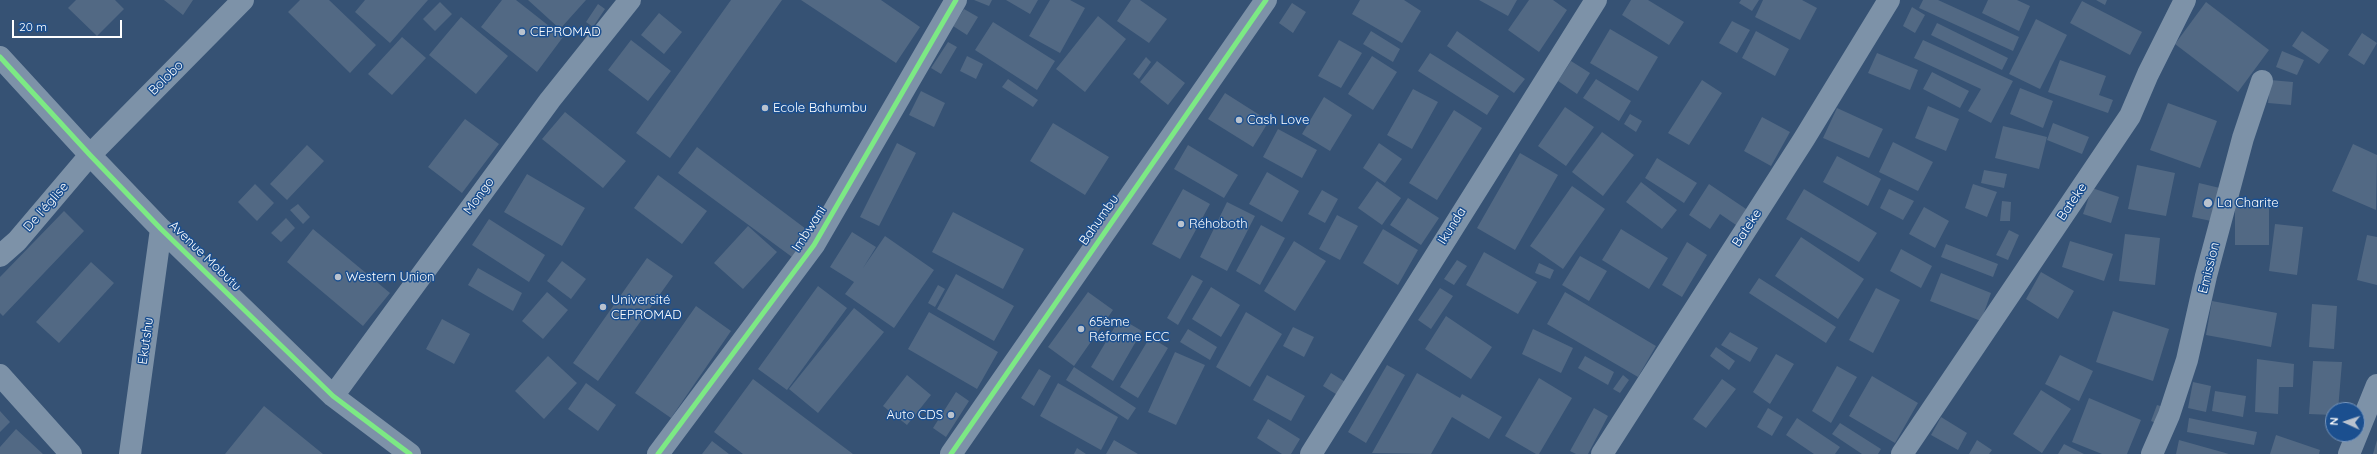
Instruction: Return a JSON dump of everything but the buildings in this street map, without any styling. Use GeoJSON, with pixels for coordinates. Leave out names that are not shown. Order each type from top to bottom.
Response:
{"type":"FeatureCollection","features":[{"type":"Feature","properties":{"kind":"street","name":"Bolobo"},"geometry":{"type":"LineString","coordinates":[[90,155],[243,0]]}},
{"type":"Feature","properties":{"kind":"street","name":"Mongo"},"geometry":{"type":"LineString","coordinates":[[333,396],[550,100],[630,0]]}},
{"type":"Feature","properties":{"kind":"street","name":"Imbwani"},"geometry":{"type":"LineString","coordinates":[[658,454],[814,245],[956,0]]}},
{"type":"Feature","properties":{"kind":"street","name":"Bahumbu"},"geometry":{"type":"LineString","coordinates":[[951,454],[1266,0]]}},
{"type":"Feature","properties":{"kind":"street","name":"Ikunda"},"geometry":{"type":"LineString","coordinates":[[1311,454],[1596,0]]}},
{"type":"Feature","properties":{"kind":"street","name":"Bateke"},"geometry":{"type":"LineString","coordinates":[[1602,454],[1804,139],[1889,0]]}},
{"type":"Feature","properties":{"kind":"street","name":"Bateke"},"geometry":{"type":"LineString","coordinates":[[1902,454],[2130,116],[2148,74],[2185,0]]}},
{"type":"Feature","properties":{"kind":"street","name":"Avenue Mobutu"},"geometry":{"type":"LineString","coordinates":[[0,58],[90,155],[161,228],[333,396],[410,454]]}},
{"type":"Feature","properties":{"kind":"street","name":"Emission"},"geometry":{"type":"LineString","coordinates":[[2152,454],[2170,415],[2187,360],[2206,276],[2243,138],[2262,81]]}},
{"type":"Feature","properties":{"kind":"street","name":"De l'église"},"geometry":{"type":"LineString","coordinates":[[0,256],[17,241],[90,155]]}},
{"type":"Feature","properties":{"kind":"street","name":"Ekutshu"},"geometry":{"type":"LineString","coordinates":[[130,454],[161,228]]}},
{"type":"Feature","properties":{"kind":"street"},"geometry":{"type":"LineString","coordinates":[[0,375],[71,454]]}},
{"type":"Feature","properties":{"kind":"street"},"geometry":{"type":"LineString","coordinates":[[2349,454],[2377,385]]}},
{"type":"Feature","properties":{"kind":"cycle path"},"geometry":{"type":"LineString","coordinates":[[658,454],[814,245],[956,0]]}},
{"type":"Feature","properties":{"kind":"cycle path"},"geometry":{"type":"LineString","coordinates":[[951,454],[1266,0]]}},
{"type":"Feature","properties":{"kind":"cycle path"},"geometry":{"type":"LineString","coordinates":[[0,57],[90,155],[161,229],[333,396],[410,454]]}},
{"type":"Feature","properties":{"kind":"place","name":"CEPROMAD"},"geometry":{"type":"Point","coordinates":[522,32]}},
{"type":"Feature","properties":{"kind":"place","name":"Ecole Bahumbu"},"geometry":{"type":"Point","coordinates":[765,108]}},
{"type":"Feature","properties":{"kind":"place","name":"Cash Love"},"geometry":{"type":"Point","coordinates":[1239,120]}},
{"type":"Feature","properties":{"kind":"place","name":"La Charite"},"geometry":{"type":"Point","coordinates":[2208,203]}},
{"type":"Feature","properties":{"kind":"place","name":"Réhoboth"},"geometry":{"type":"Point","coordinates":[1181,224]}},
{"type":"Feature","properties":{"kind":"place","name":"Western Union"},"geometry":{"type":"Point","coordinates":[338,277]}},
{"type":"Feature","properties":{"kind":"place","name":"Université CEPROMAD"},"geometry":{"type":"Point","coordinates":[603,307]}},
{"type":"Feature","properties":{"kind":"place","name":"65ème Réforme ECC"},"geometry":{"type":"Point","coordinates":[1081,329]}},
{"type":"Feature","properties":{"kind":"place","name":"Auto CDS"},"geometry":{"type":"Point","coordinates":[951,415]}}]}
